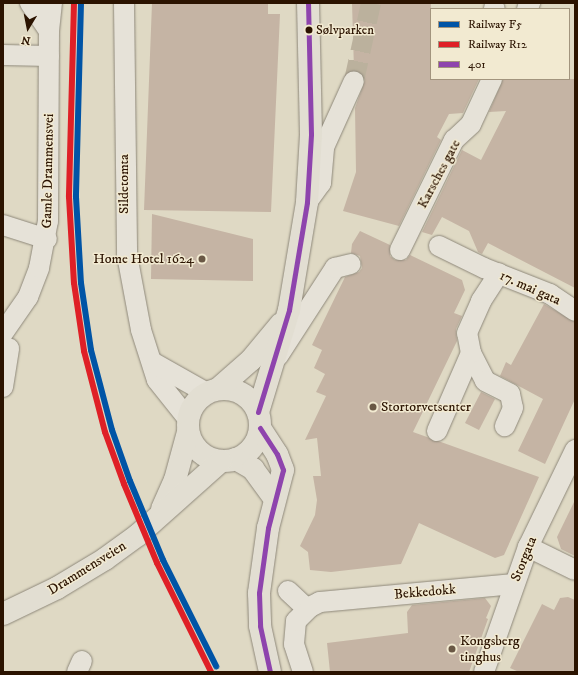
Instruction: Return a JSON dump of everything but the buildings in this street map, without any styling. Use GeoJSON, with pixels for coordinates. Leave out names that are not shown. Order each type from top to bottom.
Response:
{"type":"FeatureCollection","features":[{"type":"Feature","properties":{"kind":"main road"},"geometry":{"type":"LineString","coordinates":[[228,460],[250,450],[287,316],[298,269],[307,202],[311,134],[308,3]]}},
{"type":"Feature","properties":{"kind":"main road"},"geometry":{"type":"LineString","coordinates":[[274,498],[254,469],[228,460],[204,455],[188,426],[197,400],[213,391],[259,353],[287,316]]}},
{"type":"Feature","properties":{"kind":"main road"},"geometry":{"type":"LineString","coordinates":[[213,391],[242,394],[259,420],[278,454],[283,470],[283,479],[274,498],[262,561],[258,604],[262,644],[270,672]]}},
{"type":"Feature","properties":{"kind":"main road","name":"Drammensveien"},"geometry":{"type":"LineString","coordinates":[[160,514],[175,480],[188,426]]}},
{"type":"Feature","properties":{"kind":"main road","name":"Drammensveien"},"geometry":{"type":"LineString","coordinates":[[4,613],[89,570],[122,548],[160,514],[228,460]]}},
{"type":"Feature","properties":{"kind":"street"},"geometry":{"type":"LineString","coordinates":[[30,3],[49,31]]}},
{"type":"Feature","properties":{"kind":"street","name":"Gamle Drammensvei"},"geometry":{"type":"LineString","coordinates":[[6,341],[28,297],[46,239],[50,181],[49,31],[52,3]]}},
{"type":"Feature","properties":{"kind":"street","name":"Sildetomta"},"geometry":{"type":"LineString","coordinates":[[124,3],[125,232],[141,330],[157,380],[188,426]]}},
{"type":"Feature","properties":{"kind":"street"},"geometry":{"type":"LineString","coordinates":[[3,55],[50,56]]}},
{"type":"Feature","properties":{"kind":"street","name":"Karsches gate"},"geometry":{"type":"LineString","coordinates":[[400,250],[454,140],[471,124],[492,80]]}},
{"type":"Feature","properties":{"kind":"street"},"geometry":{"type":"LineString","coordinates":[[307,202],[320,183],[324,148],[354,81]]}},
{"type":"Feature","properties":{"kind":"street"},"geometry":{"type":"LineString","coordinates":[[3,225],[46,239]]}},
{"type":"Feature","properties":{"kind":"street","name":"17. mai gata"},"geometry":{"type":"LineString","coordinates":[[439,246],[492,271],[550,294],[575,310]]}},
{"type":"Feature","properties":{"kind":"street"},"geometry":{"type":"LineString","coordinates":[[275,361],[335,268],[351,264]]}},
{"type":"Feature","properties":{"kind":"street"},"geometry":{"type":"LineString","coordinates":[[492,271],[467,333],[471,353],[485,381],[510,394],[513,408],[505,426]]}},
{"type":"Feature","properties":{"kind":"street"},"geometry":{"type":"LineString","coordinates":[[3,387],[6,341]]}},
{"type":"Feature","properties":{"kind":"street"},"geometry":{"type":"LineString","coordinates":[[437,431],[471,353]]}},
{"type":"Feature","properties":{"kind":"street"},"geometry":{"type":"LineString","coordinates":[[152,362],[213,391]]}},
{"type":"Feature","properties":{"kind":"street","name":"Storgata"},"geometry":{"type":"LineString","coordinates":[[484,672],[528,547],[575,450]]}},
{"type":"Feature","properties":{"kind":"street"},"geometry":{"type":"LineString","coordinates":[[528,547],[575,570]]}},
{"type":"Feature","properties":{"kind":"street","name":"Bekkedokk"},"geometry":{"type":"LineString","coordinates":[[308,609],[336,599],[514,584]]}},
{"type":"Feature","properties":{"kind":"street"},"geometry":{"type":"LineString","coordinates":[[288,591],[308,609],[296,621],[294,644],[303,672]]}},
{"type":"Feature","properties":{"kind":"tunnel"},"geometry":{"type":"LineString","coordinates":[[354,81],[371,3]]}},
{"type":"Feature","properties":{"kind":"rail line","name":"R12"},"geometry":{"type":"LineString","coordinates":[[74,3],[69,197],[74,283],[84,351],[105,432],[124,484],[157,563],[211,672]]}},
{"type":"Feature","properties":{"kind":"rail line","name":"F5"},"geometry":{"type":"LineString","coordinates":[[81,3],[76,197],[81,283],[91,350],[112,430],[130,481],[163,560],[216,666]]}},
{"type":"Feature","properties":{"kind":"transit line","name":"401"},"geometry":{"type":"LineString","coordinates":[[258,412],[289,310],[307,202],[311,134],[308,3]]}},
{"type":"Feature","properties":{"kind":"transit line","name":"401"},"geometry":{"type":"LineString","coordinates":[[260,428],[277,454],[283,470],[268,528],[259,593],[260,626],[270,672]]}},
{"type":"Feature","properties":{"kind":"place","name":"Sølvparken"},"geometry":{"type":"Point","coordinates":[309,30]}},
{"type":"Feature","properties":{"kind":"place","name":"Home Hotel 1624"},"geometry":{"type":"Point","coordinates":[202,259]}},
{"type":"Feature","properties":{"kind":"place","name":"Stortorvetsenter"},"geometry":{"type":"Point","coordinates":[373,407]}},
{"type":"Feature","properties":{"kind":"place","name":"Kongsberg tinghus"},"geometry":{"type":"Point","coordinates":[452,649]}}]}
